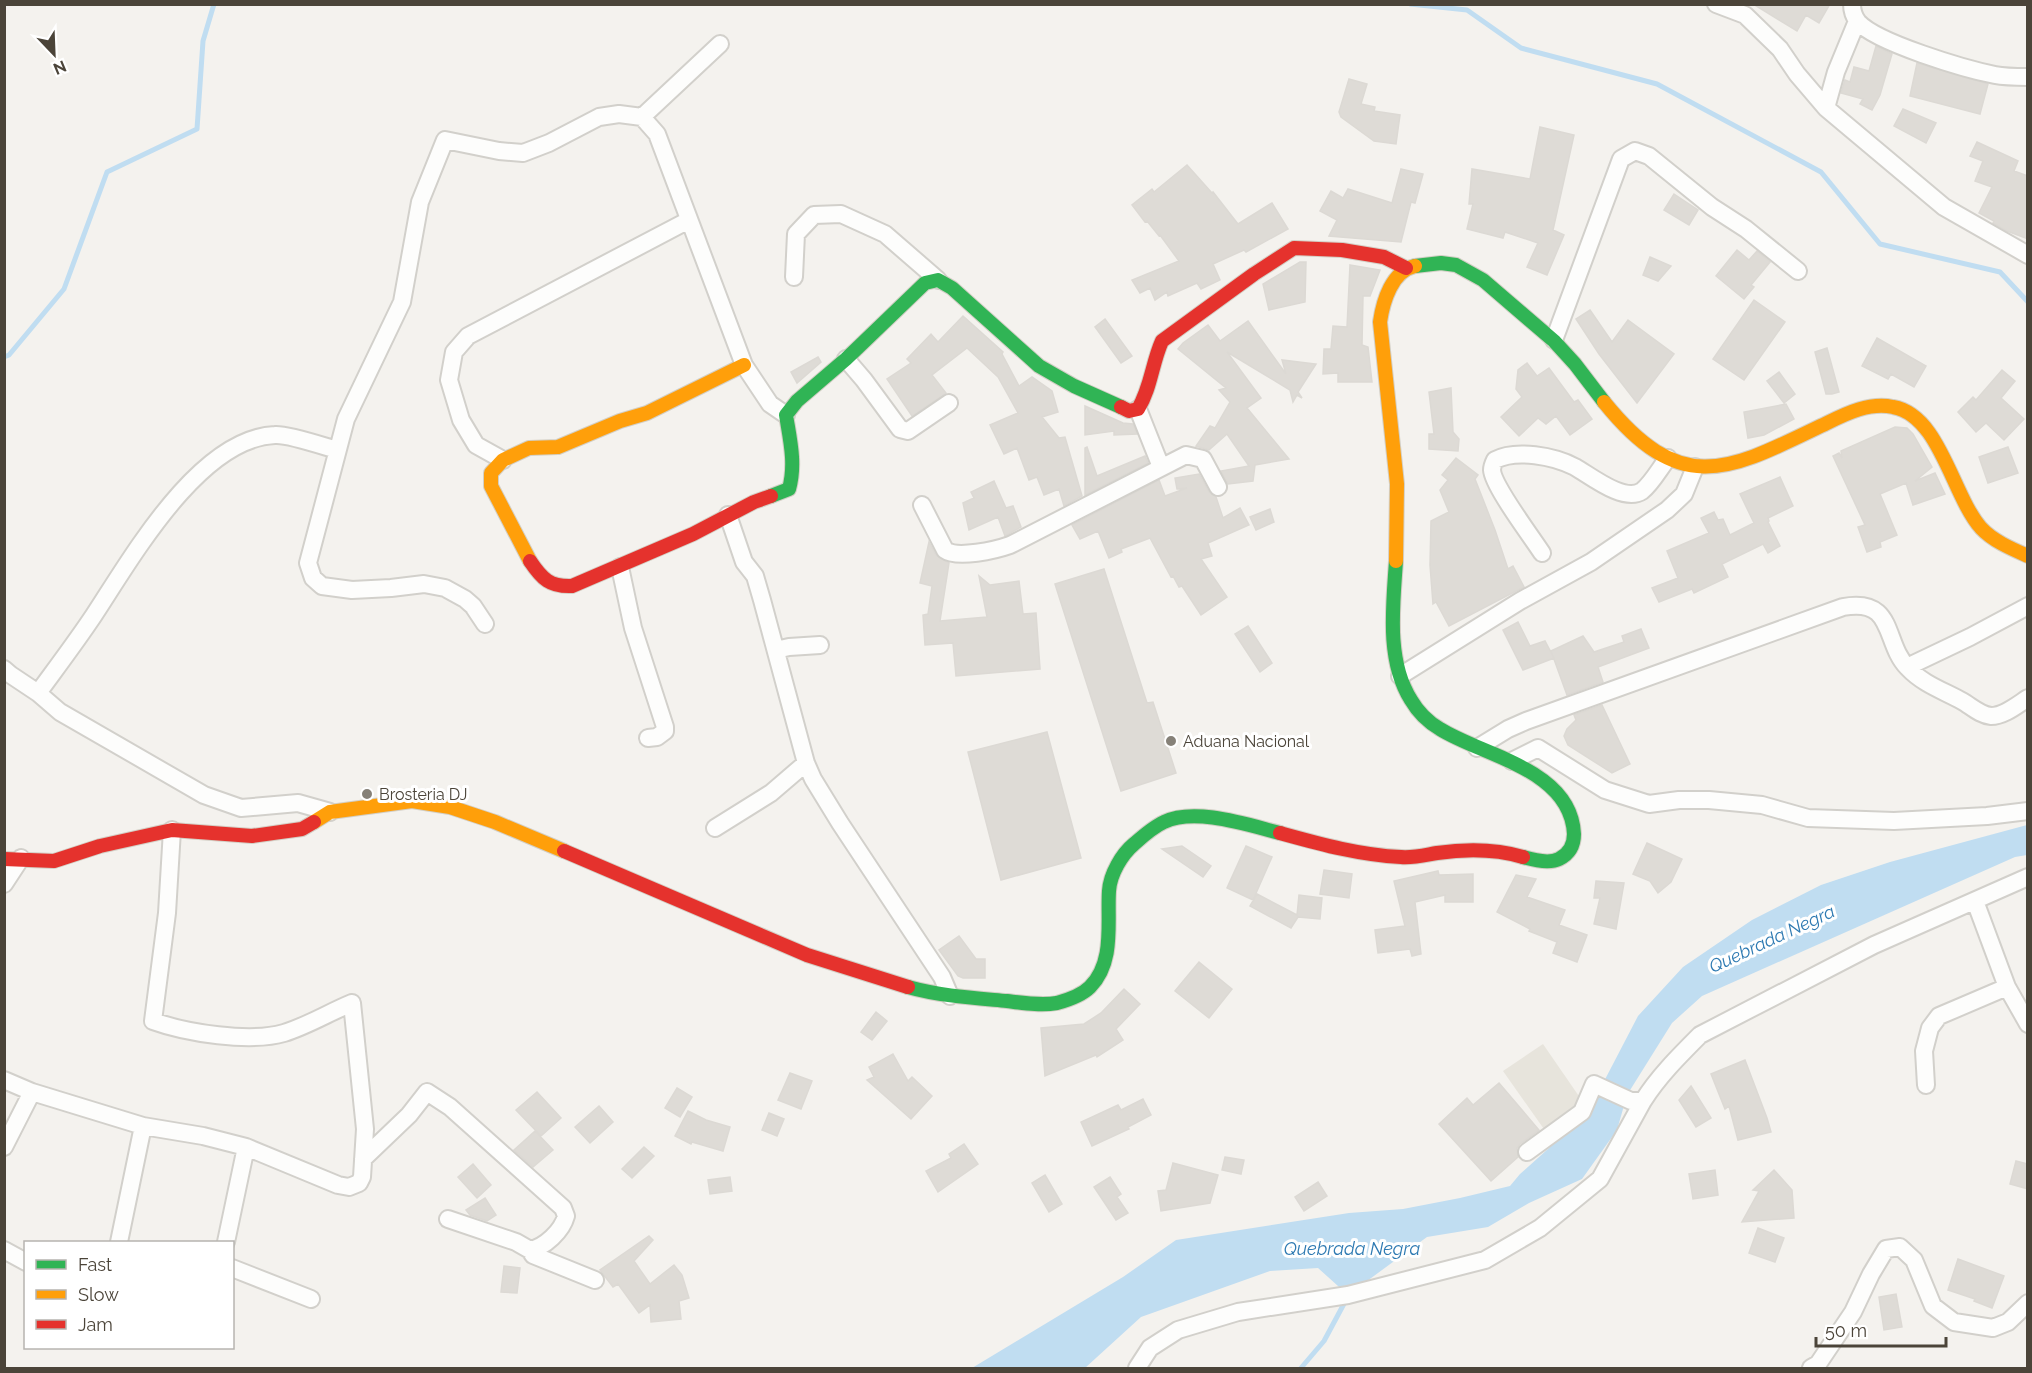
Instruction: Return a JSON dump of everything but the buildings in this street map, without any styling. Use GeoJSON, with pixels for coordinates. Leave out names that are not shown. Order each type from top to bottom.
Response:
{"type":"FeatureCollection","features":[{"type":"Feature","properties":{"kind":"main road"},"geometry":{"type":"LineString","coordinates":[[744,365],[647,413],[620,421],[558,447],[529,448],[503,460],[491,473],[491,486],[522,551],[544,578],[554,585],[572,586],[620,567],[693,534],[728,515],[789,489],[792,481],[792,462],[786,415],[797,401],[925,283],[938,280],[952,288],[1039,366],[1074,386],[1128,411],[1138,409],[1147,393],[1156,352],[1162,341],[1254,273],[1294,248],[1342,250],[1384,257],[1406,268],[1433,262],[1457,267],[1480,278],[1554,340],[1603,404],[1633,435],[1668,458],[1695,467],[1721,466],[1752,457],[1855,410],[1875,404],[1900,407],[1914,413],[1926,425],[1966,508],[1984,531],[2028,556]]}},
{"type":"Feature","properties":{"kind":"main road"},"geometry":{"type":"LineString","coordinates":[[13,859],[54,861],[100,846],[172,830],[252,836],[302,829],[330,812],[412,801],[450,807],[495,822],[807,955],[911,988],[950,996],[1038,1004],[1056,1003],[1074,998],[1090,987],[1104,965],[1109,936],[1109,888],[1120,860],[1144,835],[1165,821],[1195,816],[1228,819],[1341,850],[1400,857],[1420,857],[1464,851],[1504,851],[1535,860],[1556,861],[1569,853],[1574,839],[1572,821],[1565,804],[1543,781],[1512,761],[1477,748],[1442,730],[1418,711],[1403,688],[1394,638],[1398,488],[1380,322],[1385,295],[1406,268]]}},
{"type":"Feature","properties":{"kind":"street"},"geometry":{"type":"LineString","coordinates":[[1716,4],[1745,15],[1780,49],[1797,74],[1826,108],[1944,207],[2028,255]]}},
{"type":"Feature","properties":{"kind":"street"},"geometry":{"type":"LineString","coordinates":[[1852,4],[1852,11],[1857,21],[1885,40],[1997,76],[2028,77]]}},
{"type":"Feature","properties":{"kind":"street"},"geometry":{"type":"LineString","coordinates":[[1826,108],[1836,72],[1857,21]]}},
{"type":"Feature","properties":{"kind":"street"},"geometry":{"type":"LineString","coordinates":[[642,117],[720,45]]}},
{"type":"Feature","properties":{"kind":"street"},"geometry":{"type":"LineString","coordinates":[[485,624],[473,606],[445,588],[424,584],[352,590],[322,586],[309,570],[308,563],[346,419],[402,302],[420,202],[445,140],[499,151],[524,153],[549,143],[599,117],[619,114],[642,117],[657,134],[744,365],[770,404],[786,415]]}},
{"type":"Feature","properties":{"kind":"street"},"geometry":{"type":"LineString","coordinates":[[1554,340],[1621,159],[1635,151],[1648,156],[1798,271]]}},
{"type":"Feature","properties":{"kind":"street"},"geometry":{"type":"LineString","coordinates":[[794,277],[796,234],[814,215],[841,214],[885,234],[938,280]]}},
{"type":"Feature","properties":{"kind":"street"},"geometry":{"type":"LineString","coordinates":[[503,460],[476,445],[461,420],[450,380],[454,352],[468,336],[689,220]]}},
{"type":"Feature","properties":{"kind":"street"},"geometry":{"type":"LineString","coordinates":[[846,358],[872,389],[900,429],[909,431],[949,403]]}},
{"type":"Feature","properties":{"kind":"street"},"geometry":{"type":"LineString","coordinates":[[1138,409],[1161,467]]}},
{"type":"Feature","properties":{"kind":"street"},"geometry":{"type":"LineString","coordinates":[[38,693],[165,509],[213,460],[241,444],[276,435],[337,450]]}},
{"type":"Feature","properties":{"kind":"street"},"geometry":{"type":"LineString","coordinates":[[922,505],[937,537],[948,553],[959,554],[1010,545],[1186,455],[1203,459],[1218,487]]}},
{"type":"Feature","properties":{"kind":"street"},"geometry":{"type":"LineString","coordinates":[[1542,553],[1496,482],[1492,469],[1495,460],[1512,455],[1555,459],[1618,491],[1632,494],[1642,491],[1668,458]]}},
{"type":"Feature","properties":{"kind":"street"},"geometry":{"type":"LineString","coordinates":[[1400,676],[1520,601],[1591,562],[1657,516],[1684,494],[1695,467]]}},
{"type":"Feature","properties":{"kind":"street"},"geometry":{"type":"LineString","coordinates":[[728,515],[744,562],[754,576],[806,763],[840,823],[942,977],[950,996]]}},
{"type":"Feature","properties":{"kind":"street"},"geometry":{"type":"LineString","coordinates":[[620,567],[633,628],[665,727],[665,732],[657,737],[648,738]]}},
{"type":"Feature","properties":{"kind":"street"},"geometry":{"type":"LineString","coordinates":[[1477,748],[1526,721],[1843,607],[1859,604],[1878,613],[1888,627],[1897,652],[1907,667],[1929,685],[1990,716],[2002,714],[2028,698]]}},
{"type":"Feature","properties":{"kind":"street"},"geometry":{"type":"LineString","coordinates":[[1907,667],[2028,606]]}},
{"type":"Feature","properties":{"kind":"street"},"geometry":{"type":"LineString","coordinates":[[776,650],[820,645]]}},
{"type":"Feature","properties":{"kind":"street"},"geometry":{"type":"LineString","coordinates":[[4,669],[60,712],[204,795],[241,808],[298,803],[330,812]]}},
{"type":"Feature","properties":{"kind":"street"},"geometry":{"type":"LineString","coordinates":[[1512,761],[1538,748],[1605,790],[1649,804],[1679,800],[1709,800],[1762,805],[1808,818],[1894,821],[1987,816],[2028,811]]}},
{"type":"Feature","properties":{"kind":"street"},"geometry":{"type":"LineString","coordinates":[[715,828],[771,793],[806,763]]}},
{"type":"Feature","properties":{"kind":"street"},"geometry":{"type":"LineString","coordinates":[[4,1080],[32,1092],[143,1126],[203,1136],[246,1147],[338,1185],[349,1187],[359,1183],[365,1130],[352,1003],[284,1033],[245,1037],[178,1030],[153,1021],[167,914],[172,830]]}},
{"type":"Feature","properties":{"kind":"street"},"geometry":{"type":"LineString","coordinates":[[4,884],[13,859]]}},
{"type":"Feature","properties":{"kind":"street"},"geometry":{"type":"LineString","coordinates":[[1137,1368],[1150,1348],[1178,1330],[1238,1312],[1348,1295],[1485,1260],[1540,1228],[1600,1179],[1637,1101],[1651,1089],[1700,1035],[1874,945],[2028,877]]}},
{"type":"Feature","properties":{"kind":"street"},"geometry":{"type":"LineString","coordinates":[[1975,901],[2007,987],[2028,1024]]}},
{"type":"Feature","properties":{"kind":"street"},"geometry":{"type":"LineString","coordinates":[[1926,1085],[1924,1051],[1930,1028],[1939,1016],[2007,987]]}},
{"type":"Feature","properties":{"kind":"street"},"geometry":{"type":"LineString","coordinates":[[1527,1152],[1582,1112],[1594,1084],[1637,1101]]}},
{"type":"Feature","properties":{"kind":"street"},"geometry":{"type":"LineString","coordinates":[[4,1147],[32,1092]]}},
{"type":"Feature","properties":{"kind":"street"},"geometry":{"type":"LineString","coordinates":[[363,1159],[409,1116],[428,1092],[450,1107],[563,1208],[566,1216],[563,1226],[537,1248],[530,1250]]}},
{"type":"Feature","properties":{"kind":"street"},"geometry":{"type":"LineString","coordinates":[[119,1241],[143,1126]]}},
{"type":"Feature","properties":{"kind":"street"},"geometry":{"type":"LineString","coordinates":[[226,1241],[246,1147]]}},
{"type":"Feature","properties":{"kind":"street"},"geometry":{"type":"LineString","coordinates":[[448,1219],[516,1242],[530,1250],[533,1255],[595,1280]]}},
{"type":"Feature","properties":{"kind":"street"},"geometry":{"type":"LineString","coordinates":[[1812,1368],[1818,1364],[1853,1312],[1886,1249],[1900,1247],[1914,1260],[1934,1306],[1954,1322],[1993,1328],[2008,1322],[2028,1303]]}},
{"type":"Feature","properties":{"kind":"street"},"geometry":{"type":"LineString","coordinates":[[4,1250],[24,1261]]}},
{"type":"Feature","properties":{"kind":"street"},"geometry":{"type":"LineString","coordinates":[[234,1269],[311,1299]]}},
{"type":"Feature","properties":{"kind":"shaded area"},"geometry":{"type":"Polygon","coordinates":[[[1543,1044],[1585,1105],[1546,1132],[1503,1071],[1543,1044]]]}},
{"type":"Feature","properties":{"kind":"water","name":"Quebrada Negra"},"geometry":{"type":"Polygon","coordinates":[[[2027,825],[2027,855],[2015,857],[1702,996],[1672,1023],[1627,1095],[1617,1130],[1582,1179],[1529,1203],[1488,1227],[1427,1237],[1348,1295],[1318,1268],[1270,1271],[1141,1317],[1085,1368],[972,1368],[1123,1277],[1176,1240],[1349,1213],[1403,1209],[1510,1186],[1520,1174],[1587,1114],[1638,1016],[1683,967],[1752,920],[1821,885],[1890,862],[2027,825]]]}},
{"type":"Feature","properties":{"kind":"waterway"},"geometry":{"type":"LineString","coordinates":[[4,357],[9,355],[64,289],[107,172],[197,129],[203,41],[214,4]]}},
{"type":"Feature","properties":{"kind":"waterway"},"geometry":{"type":"LineString","coordinates":[[1410,4],[1467,10],[1521,48],[1657,84],[1821,172],[1880,244],[2000,272],[2028,302]]}},
{"type":"Feature","properties":{"kind":"waterway"},"geometry":{"type":"LineString","coordinates":[[1301,1368],[1324,1341],[1346,1300]]}},
{"type":"Feature","properties":{"kind":"traffic: fast"},"geometry":{"type":"LineString","coordinates":[[1415,266],[1441,263],[1456,265],[1483,280],[1554,341],[1604,402]]}},
{"type":"Feature","properties":{"kind":"traffic: fast"},"geometry":{"type":"LineString","coordinates":[[771,496],[789,489],[791,480],[792,452],[786,415],[797,401],[846,359],[925,283],[938,280],[952,288],[1039,366],[1074,386],[1121,407]]}},
{"type":"Feature","properties":{"kind":"traffic: fast"},"geometry":{"type":"LineString","coordinates":[[1396,561],[1393,614],[1394,650],[1403,684],[1420,713],[1440,729],[1458,739],[1501,757],[1542,779],[1558,794],[1569,812],[1574,838],[1566,855],[1551,861],[1523,857]]}},
{"type":"Feature","properties":{"kind":"traffic: fast"},"geometry":{"type":"LineString","coordinates":[[908,987],[945,995],[1032,1004],[1051,1004],[1070,999],[1090,987],[1098,977],[1103,966],[1108,941],[1109,891],[1112,878],[1125,853],[1148,832],[1164,822],[1191,816],[1222,819],[1280,833]]}},
{"type":"Feature","properties":{"kind":"traffic: slow"},"geometry":{"type":"LineString","coordinates":[[1396,561],[1397,484],[1380,322],[1390,288],[1400,274],[1415,266]]}},
{"type":"Feature","properties":{"kind":"traffic: slow"},"geometry":{"type":"LineString","coordinates":[[530,561],[491,486],[491,473],[503,460],[529,448],[558,447],[620,421],[647,413],[744,365]]}},
{"type":"Feature","properties":{"kind":"traffic: slow"},"geometry":{"type":"LineString","coordinates":[[1604,402],[1632,433],[1659,453],[1684,464],[1709,466],[1735,462],[1763,453],[1859,409],[1876,406],[1893,407],[1909,413],[1934,440],[1971,514],[1981,528],[1997,541],[2028,556]]}},
{"type":"Feature","properties":{"kind":"traffic: slow"},"geometry":{"type":"LineString","coordinates":[[314,822],[330,812],[412,801],[450,807],[495,822],[564,851]]}},
{"type":"Feature","properties":{"kind":"traffic: jam"},"geometry":{"type":"LineString","coordinates":[[1121,407],[1129,411],[1138,409],[1146,393],[1162,341],[1294,248],[1342,250],[1384,257],[1406,268]]}},
{"type":"Feature","properties":{"kind":"traffic: jam"},"geometry":{"type":"LineString","coordinates":[[530,561],[547,581],[572,586],[693,534],[754,502],[771,496]]}},
{"type":"Feature","properties":{"kind":"traffic: jam"},"geometry":{"type":"LineString","coordinates":[[4,859],[54,861],[100,846],[172,830],[252,836],[302,829],[314,822]]}},
{"type":"Feature","properties":{"kind":"traffic: jam"},"geometry":{"type":"LineString","coordinates":[[1280,833],[1340,848],[1385,856],[1410,857],[1469,850],[1502,852],[1523,857]]}},
{"type":"Feature","properties":{"kind":"traffic: jam"},"geometry":{"type":"LineString","coordinates":[[564,851],[807,955],[908,987]]}},
{"type":"Feature","properties":{"kind":"place","name":"Aduana Nacional"},"geometry":{"type":"Point","coordinates":[1171,741]}},
{"type":"Feature","properties":{"kind":"place","name":"Brosteria DJ"},"geometry":{"type":"Point","coordinates":[367,794]}}]}
